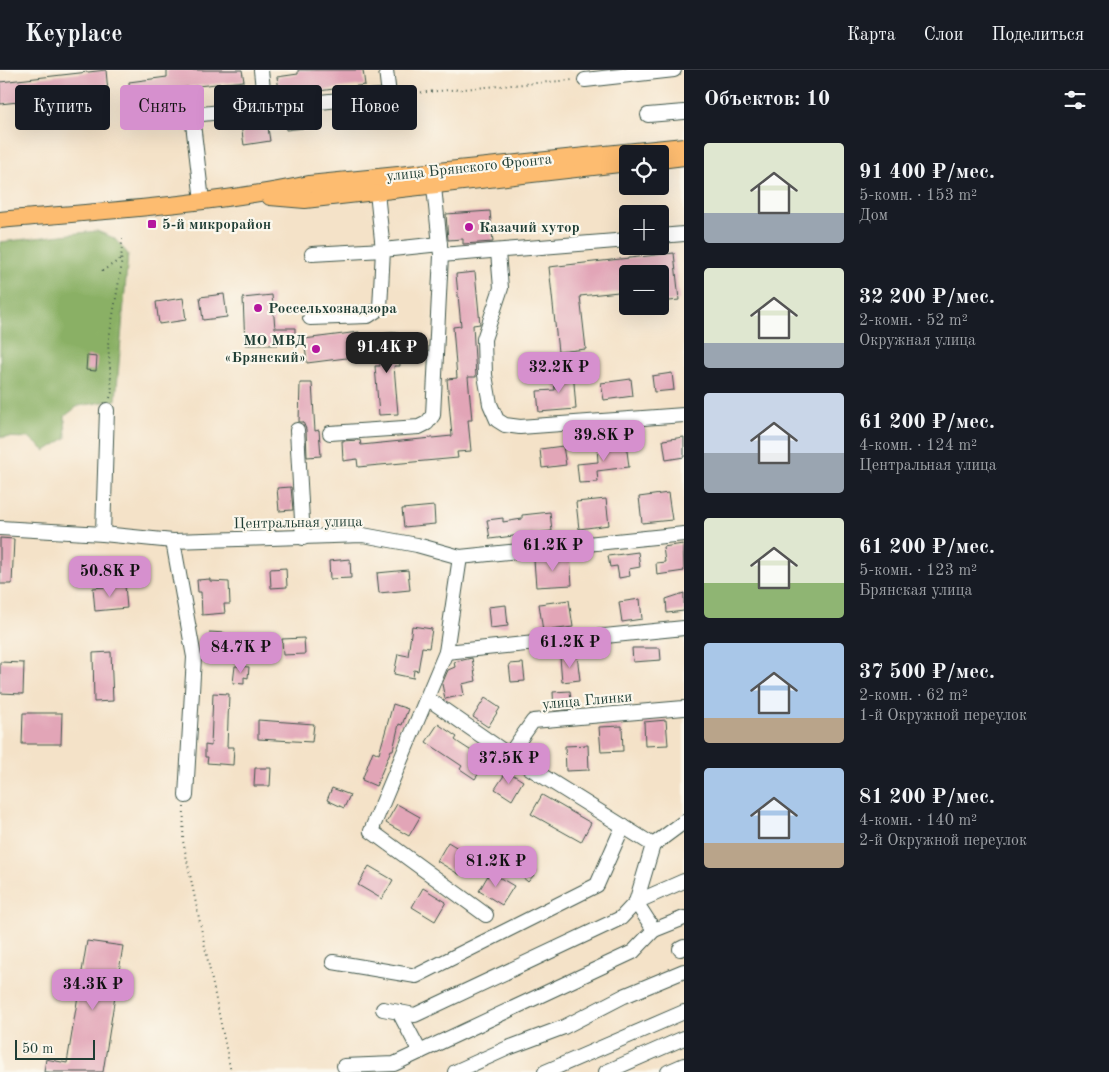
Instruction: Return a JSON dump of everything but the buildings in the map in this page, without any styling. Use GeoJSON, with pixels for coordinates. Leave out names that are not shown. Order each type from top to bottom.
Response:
{"type":"FeatureCollection","features":[{"type":"Feature","properties":{"kind":"main road","name":"улица Брянского Фронта"},"geometry":{"type":"LineString","coordinates":[[0,220],[255,195],[309,184],[376,184],[433,178],[684,146]]}},
{"type":"Feature","properties":{"kind":"main road"},"geometry":{"type":"LineString","coordinates":[[669,159],[684,157]]}},
{"type":"Feature","properties":{"kind":"main road","name":"улица Брянского Фронта"},"geometry":{"type":"LineString","coordinates":[[433,178],[619,164]]}},
{"type":"Feature","properties":{"kind":"street"},"geometry":{"type":"LineString","coordinates":[[261,70],[263,85]]}},
{"type":"Feature","properties":{"kind":"street"},"geometry":{"type":"LineString","coordinates":[[386,70],[388,85]]}},
{"type":"Feature","properties":{"kind":"street"},"geometry":{"type":"LineString","coordinates":[[585,80],[674,70]]}},
{"type":"Feature","properties":{"kind":"street"},"geometry":{"type":"LineString","coordinates":[[648,115],[684,112]]}},
{"type":"Feature","properties":{"kind":"street"},"geometry":{"type":"LineString","coordinates":[[202,200],[192,115],[214,113]]}},
{"type":"Feature","properties":{"kind":"street"},"geometry":{"type":"LineString","coordinates":[[330,433],[419,427],[428,423],[433,415],[441,250],[433,178]]}},
{"type":"Feature","properties":{"kind":"street"},"geometry":{"type":"LineString","coordinates":[[310,318],[368,316],[380,308],[382,250],[376,184]]}},
{"type":"Feature","properties":{"kind":"street"},"geometry":{"type":"LineString","coordinates":[[669,235],[684,234]]}},
{"type":"Feature","properties":{"kind":"street"},"geometry":{"type":"LineString","coordinates":[[312,254],[382,250],[498,252],[619,241]]}},
{"type":"Feature","properties":{"kind":"street"},"geometry":{"type":"LineString","coordinates":[[498,252],[501,288],[484,339],[484,375],[490,404],[497,420],[505,425],[520,427],[684,415]]}},
{"type":"Feature","properties":{"kind":"street"},"geometry":{"type":"LineString","coordinates":[[103,534],[106,410]]}},
{"type":"Feature","properties":{"kind":"street"},"geometry":{"type":"LineString","coordinates":[[297,430],[303,538]]}},
{"type":"Feature","properties":{"kind":"street","name":"Центральная улица"},"geometry":{"type":"LineString","coordinates":[[0,528],[103,534],[173,541],[370,536],[460,557],[684,534]]}},
{"type":"Feature","properties":{"kind":"street"},"geometry":{"type":"LineString","coordinates":[[173,541],[194,657],[186,796]]}},
{"type":"Feature","properties":{"kind":"street"},"geometry":{"type":"LineString","coordinates":[[460,557],[446,652],[371,831],[486,915]]}},
{"type":"Feature","properties":{"kind":"street"},"geometry":{"type":"LineString","coordinates":[[446,652],[684,628]]}},
{"type":"Feature","properties":{"kind":"street"},"geometry":{"type":"LineString","coordinates":[[427,698],[509,755],[653,845]]}},
{"type":"Feature","properties":{"kind":"street","name":"улица Глинки"},"geometry":{"type":"LineString","coordinates":[[509,755],[533,722],[684,708]]}},
{"type":"Feature","properties":{"kind":"street"},"geometry":{"type":"LineString","coordinates":[[654,930],[636,902],[653,845],[684,822]]}},
{"type":"Feature","properties":{"kind":"street"},"geometry":{"type":"LineString","coordinates":[[333,962],[416,976],[597,885],[623,826]]}},
{"type":"Feature","properties":{"kind":"street"},"geometry":{"type":"LineString","coordinates":[[383,1009],[415,1015],[621,918],[636,902],[684,881]]}},
{"type":"Feature","properties":{"kind":"street"},"geometry":{"type":"LineString","coordinates":[[344,1066],[394,1064],[633,952],[654,930],[684,918]]}},
{"type":"Feature","properties":{"kind":"street"},"geometry":{"type":"LineString","coordinates":[[455,1072],[508,1048],[564,1027],[624,996],[684,971]]}},
{"type":"Feature","properties":{"kind":"street"},"geometry":{"type":"LineString","coordinates":[[399,1012],[420,1052]]}},
{"type":"Feature","properties":{"kind":"street"},"geometry":{"type":"LineString","coordinates":[[545,1072],[684,1012]]}},
{"type":"Feature","properties":{"kind":"street"},"geometry":{"type":"LineString","coordinates":[[606,1072],[684,1038]]}},
{"type":"Feature","properties":{"kind":"street"},"geometry":{"type":"LineString","coordinates":[[668,1072],[684,1065]]}},
{"type":"Feature","properties":{"kind":"path"},"geometry":{"type":"LineString","coordinates":[[417,93],[585,80]]}},
{"type":"Feature","properties":{"kind":"path"},"geometry":{"type":"LineString","coordinates":[[106,410],[112,392],[108,344],[121,259],[122,239]]}},
{"type":"Feature","properties":{"kind":"path"},"geometry":{"type":"LineString","coordinates":[[102,271],[121,259]]}},
{"type":"Feature","properties":{"kind":"path"},"geometry":{"type":"LineString","coordinates":[[186,796],[182,841],[231,1072]]}},
{"type":"Feature","properties":{"kind":"green space"},"geometry":{"type":"Polygon","coordinates":[[[97,231],[114,238],[128,254],[116,400],[78,406],[65,416],[66,438],[45,451],[30,438],[0,437],[0,242],[97,231]]]}},
{"type":"Feature","properties":{"kind":"place","name":"5-й микрорайон"},"geometry":{"type":"Point","coordinates":[152,224]}},
{"type":"Feature","properties":{"kind":"place","name":"Казачий хутор"},"geometry":{"type":"Point","coordinates":[469,227]}},
{"type":"Feature","properties":{"kind":"place","name":"Россельхознадзора"},"geometry":{"type":"Point","coordinates":[258,308]}},
{"type":"Feature","properties":{"kind":"place","name":"МО МВД «Брянский»"},"geometry":{"type":"Point","coordinates":[316,349]}}]}
